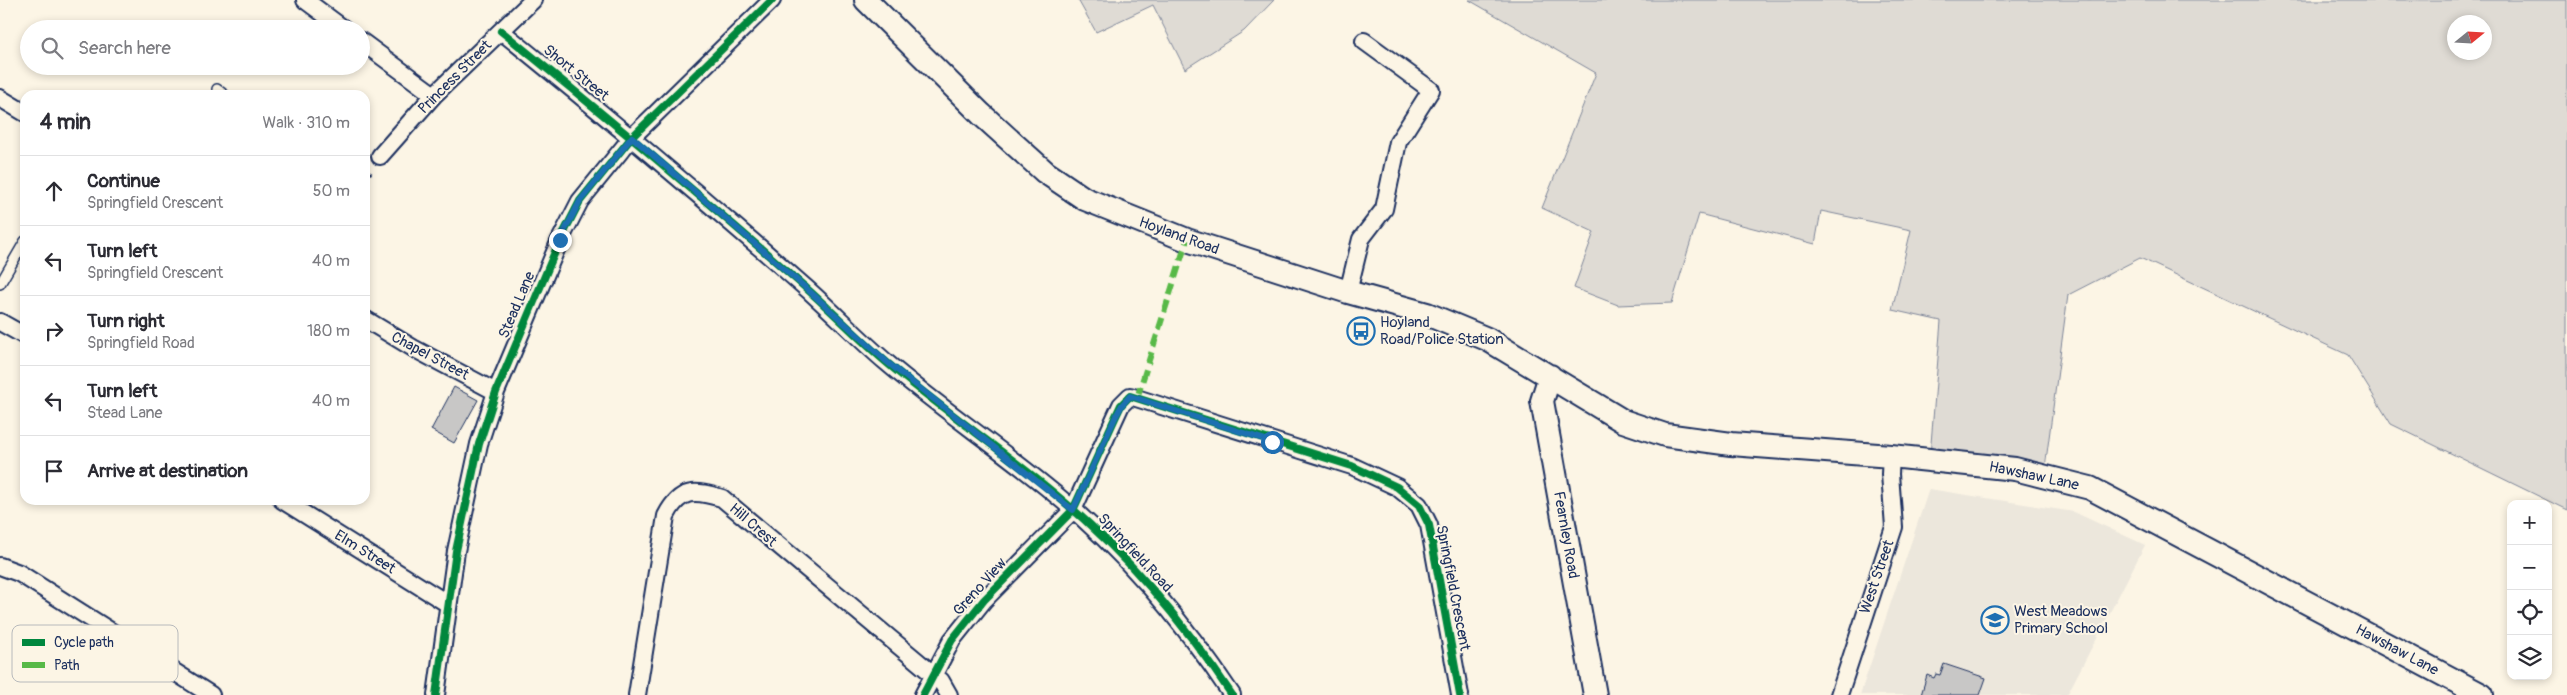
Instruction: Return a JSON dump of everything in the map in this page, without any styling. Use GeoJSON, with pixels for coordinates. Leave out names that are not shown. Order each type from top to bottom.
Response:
{"type":"FeatureCollection","features":[{"type":"Feature","properties":{"kind":"main road","name":"Hoyland Road"},"geometry":{"type":"LineString","coordinates":[[866,0],[1045,172],[1085,200],[1151,228],[1348,292],[1428,314],[1487,339],[1550,376]]}},
{"type":"Feature","properties":{"kind":"main road","name":"Hawshaw Lane"},"geometry":{"type":"LineString","coordinates":[[1550,376],[1623,421],[1666,435],[1731,444],[1891,456],[2015,470],[2090,488],[2471,692]]}},
{"type":"Feature","properties":{"kind":"main road","name":"Fearnley Road"},"geometry":{"type":"LineString","coordinates":[[1550,376],[1542,401],[1595,695]]}},
{"type":"Feature","properties":{"kind":"street"},"geometry":{"type":"LineString","coordinates":[[305,0],[332,20]]}},
{"type":"Feature","properties":{"kind":"street","name":"Princess Street"},"geometry":{"type":"LineString","coordinates":[[380,156],[434,95],[532,0]]}},
{"type":"Feature","properties":{"kind":"street","name":"Stead Lane"},"geometry":{"type":"LineString","coordinates":[[436,695],[456,551],[479,444],[496,392],[534,298],[580,201],[632,137],[772,0]]}},
{"type":"Feature","properties":{"kind":"street","name":"Short Street"},"geometry":{"type":"LineString","coordinates":[[501,31],[632,137]]}},
{"type":"Feature","properties":{"kind":"street"},"geometry":{"type":"LineString","coordinates":[[1348,292],[1361,239],[1384,209],[1398,142],[1431,90],[1364,41]]}},
{"type":"Feature","properties":{"kind":"street"},"geometry":{"type":"LineString","coordinates":[[370,48],[434,95]]}},
{"type":"Feature","properties":{"kind":"street"},"geometry":{"type":"LineString","coordinates":[[0,98],[20,110]]}},
{"type":"Feature","properties":{"kind":"street","name":"Springfield Road"},"geometry":{"type":"LineString","coordinates":[[632,137],[807,289],[887,362],[1073,510],[1144,580],[1208,658],[1232,695]]}},
{"type":"Feature","properties":{"kind":"street"},"geometry":{"type":"LineString","coordinates":[[0,322],[20,333]]}},
{"type":"Feature","properties":{"kind":"street","name":"Chapel Street"},"geometry":{"type":"LineString","coordinates":[[370,323],[496,392]]}},
{"type":"Feature","properties":{"kind":"street","name":"Springfield Crescent"},"geometry":{"type":"LineString","coordinates":[[1073,510],[1115,418],[1122,405],[1130,396],[1352,466],[1397,487],[1419,505],[1429,525],[1460,695]]}},
{"type":"Feature","properties":{"kind":"street","name":"West Street"},"geometry":{"type":"LineString","coordinates":[[1839,695],[1894,527],[1890,474],[1891,456]]}},
{"type":"Feature","properties":{"kind":"street","name":"Hill Crest"},"geometry":{"type":"LineString","coordinates":[[637,695],[666,516],[673,502],[683,495],[699,491],[722,498],[933,674],[941,681],[949,695]]}},
{"type":"Feature","properties":{"kind":"street","name":"Elm Street"},"geometry":{"type":"LineString","coordinates":[[290,505],[448,604]]}},
{"type":"Feature","properties":{"kind":"street","name":"Greno View"},"geometry":{"type":"LineString","coordinates":[[923,695],[952,640],[984,600],[1073,510]]}},
{"type":"Feature","properties":{"kind":"street"},"geometry":{"type":"LineString","coordinates":[[0,566],[19,573],[101,625]]}},
{"type":"Feature","properties":{"kind":"street"},"geometry":{"type":"LineString","coordinates":[[178,674],[211,695]]}},
{"type":"Feature","properties":{"kind":"lane"},"geometry":{"type":"LineString","coordinates":[[0,284],[20,250]]}},
{"type":"Feature","properties":{"kind":"shaded area"},"geometry":{"type":"Polygon","coordinates":[[[1078,0],[1274,0],[1244,31],[1185,69],[1153,5],[1096,32],[1078,0]]]}},
{"type":"Feature","properties":{"kind":"shaded area"},"geometry":{"type":"Polygon","coordinates":[[[1469,0],[2567,0],[2567,510],[2552,503],[2552,500],[2547,500],[2391,424],[2348,355],[2140,258],[2068,295],[2045,468],[1930,456],[1941,321],[1892,310],[1911,230],[1821,211],[1815,244],[1699,214],[1672,303],[1618,305],[1574,288],[1594,232],[1542,208],[1596,73],[1469,0]]]}},
{"type":"Feature","properties":{"kind":"shaded area","name":"West Meadows Primary School"},"geometry":{"type":"Polygon","coordinates":[[[1929,489],[2074,512],[2145,545],[2067,695],[1860,695],[1929,489]]]}},
{"type":"Feature","properties":{"kind":"building"},"geometry":{"type":"Polygon","coordinates":[[[454,387],[478,400],[454,443],[431,430],[454,387]]]}},
{"type":"Feature","properties":{"kind":"building"},"geometry":{"type":"Polygon","coordinates":[[[1944,664],[1986,678],[1980,695],[1921,695],[1927,675],[1934,678],[1936,674],[1940,675],[1944,664]]]}},
{"type":"Feature","properties":{"kind":"marked path"},"geometry":{"type":"LineString","coordinates":[[1137,398],[1187,240]]}},
{"type":"Feature","properties":{"kind":"cycle path"},"geometry":{"type":"LineString","coordinates":[[436,695],[456,551],[479,444],[496,392],[560,240],[580,201],[632,137],[772,0]]}},
{"type":"Feature","properties":{"kind":"cycle path"},"geometry":{"type":"LineString","coordinates":[[501,31],[731,223],[806,288],[886,362],[1034,477],[1080,516],[1105,539],[1151,588],[1193,640],[1232,695]]}},
{"type":"Feature","properties":{"kind":"cycle path"},"geometry":{"type":"LineString","coordinates":[[923,695],[952,640],[984,600],[1073,510],[1121,405],[1130,396],[1352,466],[1397,487],[1419,505],[1429,525],[1460,695]]}},
{"type":"Feature","properties":{"kind":"place","name":"Hoyland Road/Police Station"},"geometry":{"type":"Point","coordinates":[1361,331]}},
{"type":"Feature","properties":{"kind":"place","name":"West Meadows Primary School"},"geometry":{"type":"Point","coordinates":[1995,620]}},
{"type":"Feature","properties":{"kind":"route"},"geometry":{"type":"LineString","coordinates":[[560,240],[580,201],[632,137],[807,289],[887,362],[1073,510],[1085,488],[1115,418],[1122,405],[1130,396],[1272,442]]}}]}
